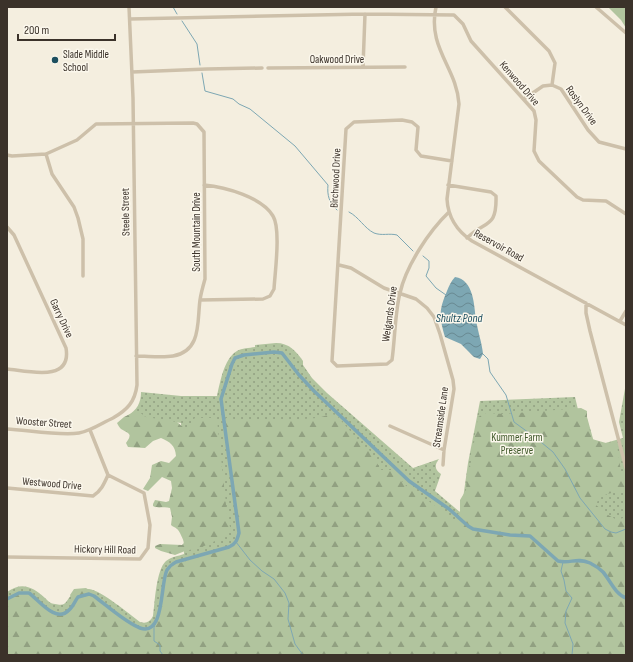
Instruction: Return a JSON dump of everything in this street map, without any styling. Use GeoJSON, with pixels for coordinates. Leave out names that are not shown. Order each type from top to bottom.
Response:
{"type":"FeatureCollection","features":[{"type":"Feature","properties":{"kind":"street","name":"Steele Street"},"geometry":{"type":"LineString","coordinates":[[123,412],[133,402],[136,394],[133,124],[129,7]]}},
{"type":"Feature","properties":{"kind":"street","name":"Reservoir Road"},"geometry":{"type":"LineString","coordinates":[[436,7],[434,14],[434,33],[459,93],[459,104],[447,199],[449,212],[458,230],[467,238],[626,325]]}},
{"type":"Feature","properties":{"kind":"street"},"geometry":{"type":"LineString","coordinates":[[504,7],[549,51],[555,63],[552,85]]}},
{"type":"Feature","properties":{"kind":"street"},"geometry":{"type":"LineString","coordinates":[[596,7],[626,33]]}},
{"type":"Feature","properties":{"kind":"street","name":"Kenwood Drive"},"geometry":{"type":"LineString","coordinates":[[130,19],[365,14],[454,15],[464,24],[471,41],[534,111],[536,120],[534,151],[539,160],[576,197],[583,200],[606,201],[626,214]]}},
{"type":"Feature","properties":{"kind":"street"},"geometry":{"type":"LineString","coordinates":[[363,67],[365,14]]}},
{"type":"Feature","properties":{"kind":"street","name":"Oakwood Drive"},"geometry":{"type":"LineString","coordinates":[[268,68],[405,67]]}},
{"type":"Feature","properties":{"kind":"street"},"geometry":{"type":"LineString","coordinates":[[132,72],[207,68],[262,68]]}},
{"type":"Feature","properties":{"kind":"street","name":"Roslyn Drive"},"geometry":{"type":"LineString","coordinates":[[524,99],[542,86],[552,85],[561,89],[588,130],[599,142],[626,149]]}},
{"type":"Feature","properties":{"kind":"street","name":"Birchwood Drive"},"geometry":{"type":"LineString","coordinates":[[392,360],[387,364],[337,366],[332,361],[339,265],[346,129],[354,122],[402,120],[412,122],[418,127],[416,150],[421,156],[452,161]]}},
{"type":"Feature","properties":{"kind":"street","name":"South Mountain Drive"},"geometry":{"type":"LineString","coordinates":[[46,154],[77,140],[96,124],[193,123],[197,124],[204,132],[205,279],[200,300],[198,334],[189,349],[182,353],[173,356],[136,356]]}},
{"type":"Feature","properties":{"kind":"street"},"geometry":{"type":"LineString","coordinates":[[7,155],[46,154],[52,174],[74,207],[78,218],[82,239],[83,276]]}},
{"type":"Feature","properties":{"kind":"street"},"geometry":{"type":"LineString","coordinates":[[200,300],[263,299],[270,296],[274,289],[277,230],[273,216],[262,205],[246,196],[213,186],[204,185]]}},
{"type":"Feature","properties":{"kind":"street"},"geometry":{"type":"LineString","coordinates":[[448,185],[491,192],[496,196],[492,221],[467,238]]}},
{"type":"Feature","properties":{"kind":"street","name":"Weigands Drive"},"geometry":{"type":"LineString","coordinates":[[392,360],[399,294],[407,272],[428,235],[449,212]]}},
{"type":"Feature","properties":{"kind":"street","name":"Garry Drive"},"geometry":{"type":"LineString","coordinates":[[7,227],[14,234],[66,348],[68,356],[64,365],[57,371],[49,373],[7,369]]}},
{"type":"Feature","properties":{"kind":"street","name":"Streamside Lane"},"geometry":{"type":"LineString","coordinates":[[339,265],[352,268],[384,288],[416,299],[431,312],[439,330],[454,380],[443,465]]}},
{"type":"Feature","properties":{"kind":"street"},"geometry":{"type":"LineString","coordinates":[[586,303],[586,313],[590,331],[626,468]]}},
{"type":"Feature","properties":{"kind":"street"},"geometry":{"type":"LineString","coordinates":[[620,321],[626,311]]}},
{"type":"Feature","properties":{"kind":"street","name":"Wooster Street"},"geometry":{"type":"LineString","coordinates":[[7,428],[64,434],[78,433],[90,430],[123,412]]}},
{"type":"Feature","properties":{"kind":"street"},"geometry":{"type":"LineString","coordinates":[[390,426],[444,450]]}},
{"type":"Feature","properties":{"kind":"street"},"geometry":{"type":"LineString","coordinates":[[90,430],[108,475]]}},
{"type":"Feature","properties":{"kind":"street","name":"Westwood Drive"},"geometry":{"type":"LineString","coordinates":[[7,488],[93,496],[103,487],[108,475]]}},
{"type":"Feature","properties":{"kind":"street","name":"Hickory Hill Road"},"geometry":{"type":"LineString","coordinates":[[7,557],[140,560],[148,548],[150,525],[144,493],[108,475]]}},
{"type":"Feature","properties":{"kind":"green space"},"geometry":{"type":"Polygon","coordinates":[[[608,7],[626,7],[626,28],[621,20],[608,7]]]}},
{"type":"Feature","properties":{"kind":"green space","name":"Kummer Farm Preserve"},"geometry":{"type":"Polygon","coordinates":[[[276,343],[285,344],[295,351],[303,361],[303,365],[312,378],[327,393],[413,468],[439,459],[436,463],[436,467],[437,471],[441,474],[435,491],[461,513],[468,463],[480,401],[575,397],[580,418],[587,417],[595,446],[623,438],[619,422],[626,383],[626,655],[159,624],[148,632],[68,616],[7,615],[7,592],[22,586],[32,588],[51,603],[59,605],[64,604],[75,593],[89,589],[94,590],[108,598],[140,622],[146,623],[151,620],[153,616],[158,579],[163,565],[170,558],[184,554],[181,423],[127,416],[138,406],[141,392],[181,396],[217,396],[223,371],[233,354],[241,349],[255,347],[255,345],[276,343]]]}},
{"type":"Feature","properties":{"kind":"green space","name":"Kummer Farm Preserve"},"geometry":{"type":"Polygon","coordinates":[[[581,408],[587,411],[587,419],[592,439],[606,443],[613,442],[617,445],[621,472],[626,486],[624,492],[607,494],[600,498],[596,505],[617,520],[626,517],[626,655],[7,655],[7,603],[17,594],[23,593],[30,595],[50,612],[60,615],[71,609],[73,602],[70,595],[74,589],[86,588],[97,595],[103,604],[133,627],[140,630],[153,628],[157,624],[166,575],[170,566],[232,547],[236,544],[240,530],[225,421],[226,418],[273,421],[318,418],[331,414],[336,415],[370,451],[381,470],[394,470],[405,485],[443,511],[451,519],[455,519],[460,511],[460,500],[466,490],[467,472],[471,462],[478,417],[486,413],[505,414],[581,408]]]}},
{"type":"Feature","properties":{"kind":"green space"},"geometry":{"type":"Polygon","coordinates":[[[134,412],[139,412],[146,417],[177,422],[184,428],[192,428],[195,418],[216,418],[227,514],[230,527],[228,535],[202,547],[175,555],[155,548],[155,546],[160,544],[182,545],[184,543],[178,530],[171,525],[172,517],[170,508],[153,506],[155,500],[166,502],[169,501],[172,488],[171,481],[162,477],[148,491],[143,489],[150,478],[152,465],[161,461],[169,463],[176,456],[172,444],[161,438],[153,441],[145,448],[128,447],[126,443],[130,435],[121,429],[117,423],[124,417],[134,412]]]}},
{"type":"Feature","properties":{"kind":"water","name":"Shultz Pond"},"geometry":{"type":"Polygon","coordinates":[[[455,277],[466,283],[472,294],[483,354],[480,359],[474,357],[461,344],[445,337],[441,318],[441,308],[451,282],[455,277]]]}},
{"type":"Feature","properties":{"kind":"waterway"},"geometry":{"type":"LineString","coordinates":[[173,7],[177,14]]}},
{"type":"Feature","properties":{"kind":"waterway"},"geometry":{"type":"LineString","coordinates":[[182,21],[197,44],[200,65]]}},
{"type":"Feature","properties":{"kind":"waterway"},"geometry":{"type":"LineString","coordinates":[[202,73],[205,91],[233,99],[239,104],[250,109],[295,146],[328,185],[329,199],[337,210]]}},
{"type":"Feature","properties":{"kind":"waterway"},"geometry":{"type":"LineString","coordinates":[[349,212],[374,233],[397,235],[413,251]]}},
{"type":"Feature","properties":{"kind":"waterway"},"geometry":{"type":"LineString","coordinates":[[423,256],[429,261],[429,268],[426,276],[436,288],[446,295]]}},
{"type":"Feature","properties":{"kind":"waterway"},"geometry":{"type":"LineString","coordinates":[[7,599],[19,593],[29,593],[53,613],[64,614],[73,606],[78,597],[89,594],[94,596],[134,626],[148,629],[154,625],[158,617],[167,570],[176,562],[229,547],[237,540],[239,533],[221,399],[235,358],[244,355],[274,352],[282,353],[314,391],[409,481],[449,509],[468,526],[473,529],[510,535],[530,536],[558,561],[585,561],[590,563],[603,572],[616,590],[626,598]]}},
{"type":"Feature","properties":{"kind":"waterway"},"geometry":{"type":"LineString","coordinates":[[483,354],[488,359],[490,372],[506,395],[514,422],[553,452],[565,469],[580,498],[605,529],[616,533],[626,529]]}},
{"type":"Feature","properties":{"kind":"waterway"},"geometry":{"type":"LineString","coordinates":[[236,542],[250,560],[274,579],[285,593],[289,603],[288,619],[295,644],[303,655]]}},
{"type":"Feature","properties":{"kind":"waterway"},"geometry":{"type":"LineString","coordinates":[[563,562],[561,571],[566,591],[572,598],[566,611],[565,623],[573,644],[572,655]]}},
{"type":"Feature","properties":{"kind":"waterway"},"geometry":{"type":"LineString","coordinates":[[156,621],[154,627],[154,641],[160,645],[160,651],[163,655]]}},
{"type":"Feature","properties":{"kind":"place","name":"Slade Middle School"},"geometry":{"type":"Point","coordinates":[55,60]}}]}
